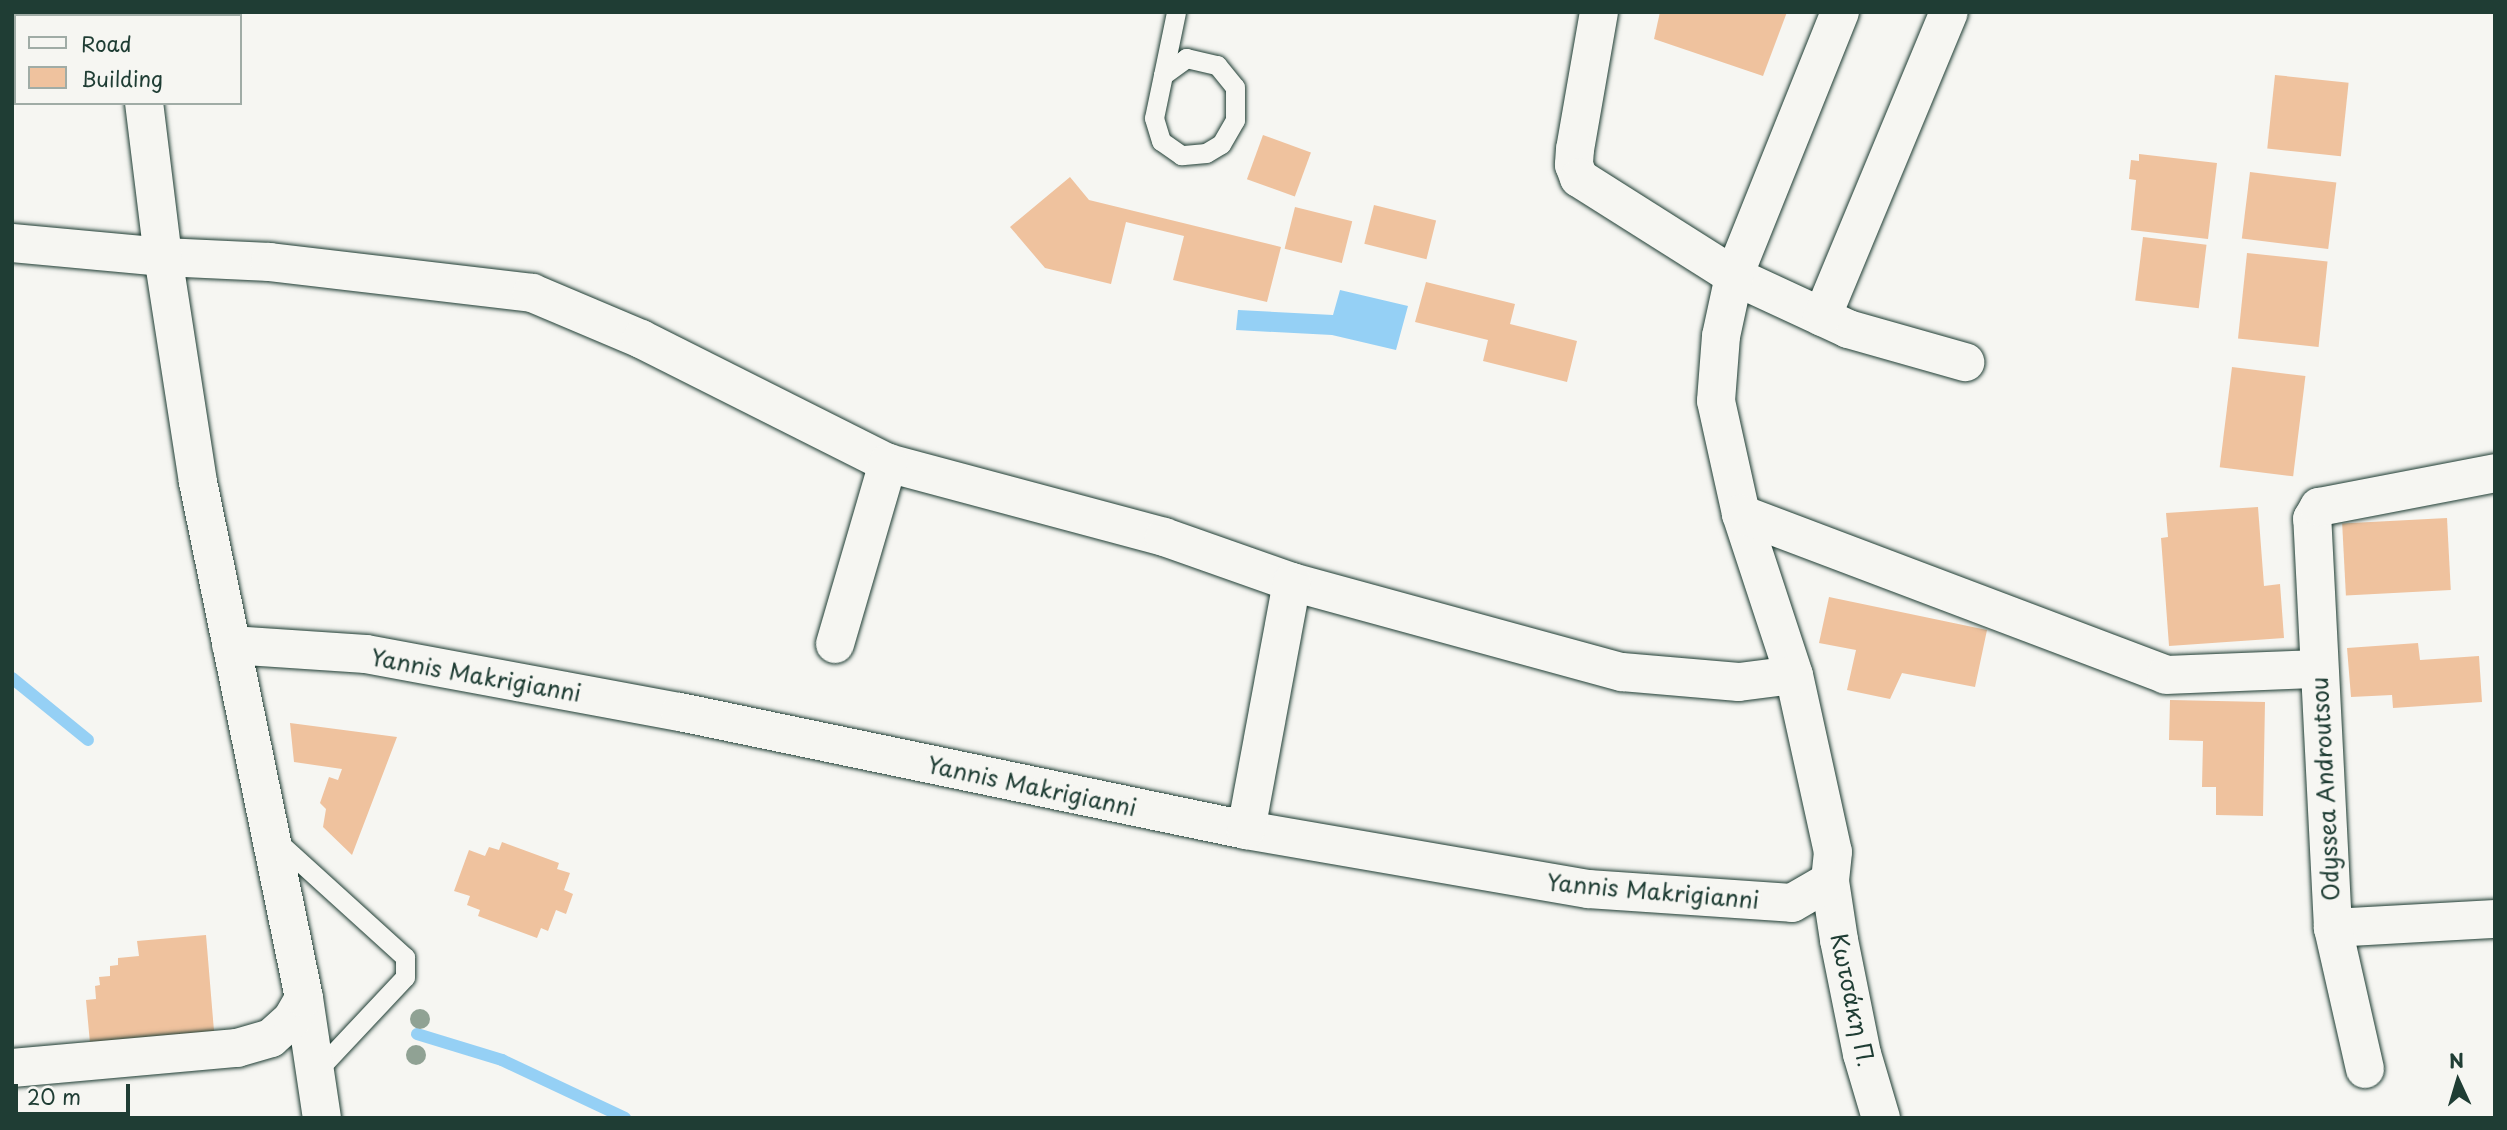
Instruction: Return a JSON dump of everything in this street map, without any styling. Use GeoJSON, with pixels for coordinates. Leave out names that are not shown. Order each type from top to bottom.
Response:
{"type":"FeatureCollection","features":[{"type":"Feature","properties":{"kind":"street"},"geometry":{"type":"LineString","coordinates":[[1599,12],[1575,149],[1574,165],[1579,178],[1734,276],[1860,332],[1965,362]]}},
{"type":"Feature","properties":{"kind":"street","name":"Κωτσάκη Π."},"geometry":{"type":"LineString","coordinates":[[1840,12],[1734,276],[1721,336],[1716,401],[1741,514],[1794,675],[1833,852],[1830,881],[1862,1054],[1881,1118]]}},
{"type":"Feature","properties":{"kind":"street"},"geometry":{"type":"LineString","coordinates":[[1822,317],[1949,12]]}},
{"type":"Feature","properties":{"kind":"street"},"geometry":{"type":"LineString","coordinates":[[144,105],[163,257],[198,482],[304,998],[322,1118]]}},
{"type":"Feature","properties":{"kind":"street"},"geometry":{"type":"LineString","coordinates":[[12,243],[163,257],[271,262],[532,293],[641,338],[888,463],[1164,537],[1292,582],[1622,672],[1739,682],[1794,675]]}},
{"type":"Feature","properties":{"kind":"street"},"geometry":{"type":"LineString","coordinates":[[835,644],[888,463]]}},
{"type":"Feature","properties":{"kind":"street","name":"Odyssea Androutsou"},"geometry":{"type":"LineString","coordinates":[[2365,1069],[2333,928],[2312,519],[2319,507],[2495,473]]}},
{"type":"Feature","properties":{"kind":"street"},"geometry":{"type":"LineString","coordinates":[[1741,514],[2166,675],[2318,668]]}},
{"type":"Feature","properties":{"kind":"street"},"geometry":{"type":"LineString","coordinates":[[1245,830],[1292,582]]}},
{"type":"Feature","properties":{"kind":"street","name":"Yannis Makrigianni"},"geometry":{"type":"LineString","coordinates":[[231,645],[366,654],[680,712],[1245,830],[1588,889],[1792,903],[1830,881]]}},
{"type":"Feature","properties":{"kind":"street"},"geometry":{"type":"LineString","coordinates":[[2333,928],[2495,919]]}},
{"type":"Feature","properties":{"kind":"street"},"geometry":{"type":"LineString","coordinates":[[12,1068],[237,1048],[271,1038],[292,1019],[304,998]]}},
{"type":"Feature","properties":{"kind":"lane"},"geometry":{"type":"LineString","coordinates":[[1163,75],[1186,58],[1217,65],[1235,87],[1235,120],[1221,144],[1206,152],[1181,155],[1161,141],[1154,118],[1176,12]]}},
{"type":"Feature","properties":{"kind":"lane"},"geometry":{"type":"LineString","coordinates":[[271,835],[405,957],[405,976],[315,1073]]}},
{"type":"Feature","properties":{"kind":"water"},"geometry":{"type":"Polygon","coordinates":[[[1340,290],[1408,306],[1396,350],[1332,335],[1236,330],[1238,310],[1333,315],[1340,290]]]}},
{"type":"Feature","properties":{"kind":"building"},"geometry":{"type":"Polygon","coordinates":[[[1660,12],[1787,12],[1763,76],[1654,39],[1660,12]]]}},
{"type":"Feature","properties":{"kind":"building"},"geometry":{"type":"Polygon","coordinates":[[[2275,75],[2349,83],[2341,156],[2267,149],[2275,75]]]}},
{"type":"Feature","properties":{"kind":"building"},"geometry":{"type":"Polygon","coordinates":[[[1263,135],[1311,152],[1295,197],[1247,179],[1263,135]]]}},
{"type":"Feature","properties":{"kind":"building"},"geometry":{"type":"Polygon","coordinates":[[[2139,154],[2217,163],[2208,239],[2131,230],[2136,180],[2129,179],[2131,160],[2139,161],[2139,154]]]}},
{"type":"Feature","properties":{"kind":"building"},"geometry":{"type":"Polygon","coordinates":[[[2250,172],[2336,183],[2328,249],[2242,239],[2250,172]]]}},
{"type":"Feature","properties":{"kind":"building"},"geometry":{"type":"Polygon","coordinates":[[[1070,177],[1089,200],[1281,247],[1267,302],[1173,280],[1184,236],[1126,222],[1111,284],[1045,268],[1010,227],[1070,177]]]}},
{"type":"Feature","properties":{"kind":"building"},"geometry":{"type":"Polygon","coordinates":[[[1374,205],[1436,220],[1426,259],[1364,244],[1374,205]]]}},
{"type":"Feature","properties":{"kind":"building"},"geometry":{"type":"Polygon","coordinates":[[[1295,207],[1352,221],[1342,263],[1285,249],[1295,207]]]}},
{"type":"Feature","properties":{"kind":"building"},"geometry":{"type":"Polygon","coordinates":[[[2143,237],[2207,245],[2199,308],[2135,301],[2143,237]]]}},
{"type":"Feature","properties":{"kind":"building"},"geometry":{"type":"Polygon","coordinates":[[[2247,253],[2328,261],[2319,347],[2238,339],[2247,253]]]}},
{"type":"Feature","properties":{"kind":"building"},"geometry":{"type":"Polygon","coordinates":[[[1426,282],[1515,304],[1510,324],[1577,341],[1567,382],[1483,361],[1488,340],[1415,322],[1426,282]]]}},
{"type":"Feature","properties":{"kind":"building"},"geometry":{"type":"Polygon","coordinates":[[[2232,367],[2305,376],[2293,476],[2220,467],[2232,367]]]}},
{"type":"Feature","properties":{"kind":"building"},"geometry":{"type":"Polygon","coordinates":[[[2258,507],[2264,586],[2280,584],[2284,638],[2169,646],[2161,538],[2168,537],[2166,513],[2258,507]]]}},
{"type":"Feature","properties":{"kind":"building"},"geometry":{"type":"Polygon","coordinates":[[[2447,518],[2451,590],[2346,595],[2342,523],[2447,518]]]}},
{"type":"Feature","properties":{"kind":"building"},"geometry":{"type":"Polygon","coordinates":[[[1829,597],[1987,630],[1975,687],[1902,673],[1890,699],[1847,690],[1856,650],[1819,643],[1829,597]]]}},
{"type":"Feature","properties":{"kind":"building"},"geometry":{"type":"Polygon","coordinates":[[[2418,643],[2420,660],[2479,656],[2482,702],[2393,708],[2392,695],[2351,697],[2347,648],[2418,643]]]}},
{"type":"Feature","properties":{"kind":"building"},"geometry":{"type":"Polygon","coordinates":[[[2170,700],[2265,702],[2263,816],[2216,815],[2216,787],[2202,787],[2203,741],[2169,740],[2170,700]]]}},
{"type":"Feature","properties":{"kind":"building"},"geometry":{"type":"Polygon","coordinates":[[[290,723],[397,737],[352,855],[323,827],[326,809],[320,803],[329,777],[338,780],[342,769],[294,762],[290,723]]]}},
{"type":"Feature","properties":{"kind":"building"},"geometry":{"type":"Polygon","coordinates":[[[502,842],[559,863],[557,869],[570,873],[564,890],[573,894],[566,914],[556,910],[548,931],[541,928],[537,938],[478,916],[480,910],[467,905],[470,896],[454,891],[469,850],[485,856],[489,847],[499,850],[502,842]]]}},
{"type":"Feature","properties":{"kind":"building"},"geometry":{"type":"Polygon","coordinates":[[[206,935],[214,1031],[90,1043],[86,1000],[96,999],[95,986],[100,985],[99,977],[110,976],[110,966],[118,965],[118,958],[139,956],[137,941],[206,935]]]}},
{"type":"Feature","properties":{"kind":"waterway"},"geometry":{"type":"LineString","coordinates":[[12,678],[88,740]]}},
{"type":"Feature","properties":{"kind":"waterway"},"geometry":{"type":"LineString","coordinates":[[417,1034],[502,1060],[625,1118]]}}]}
